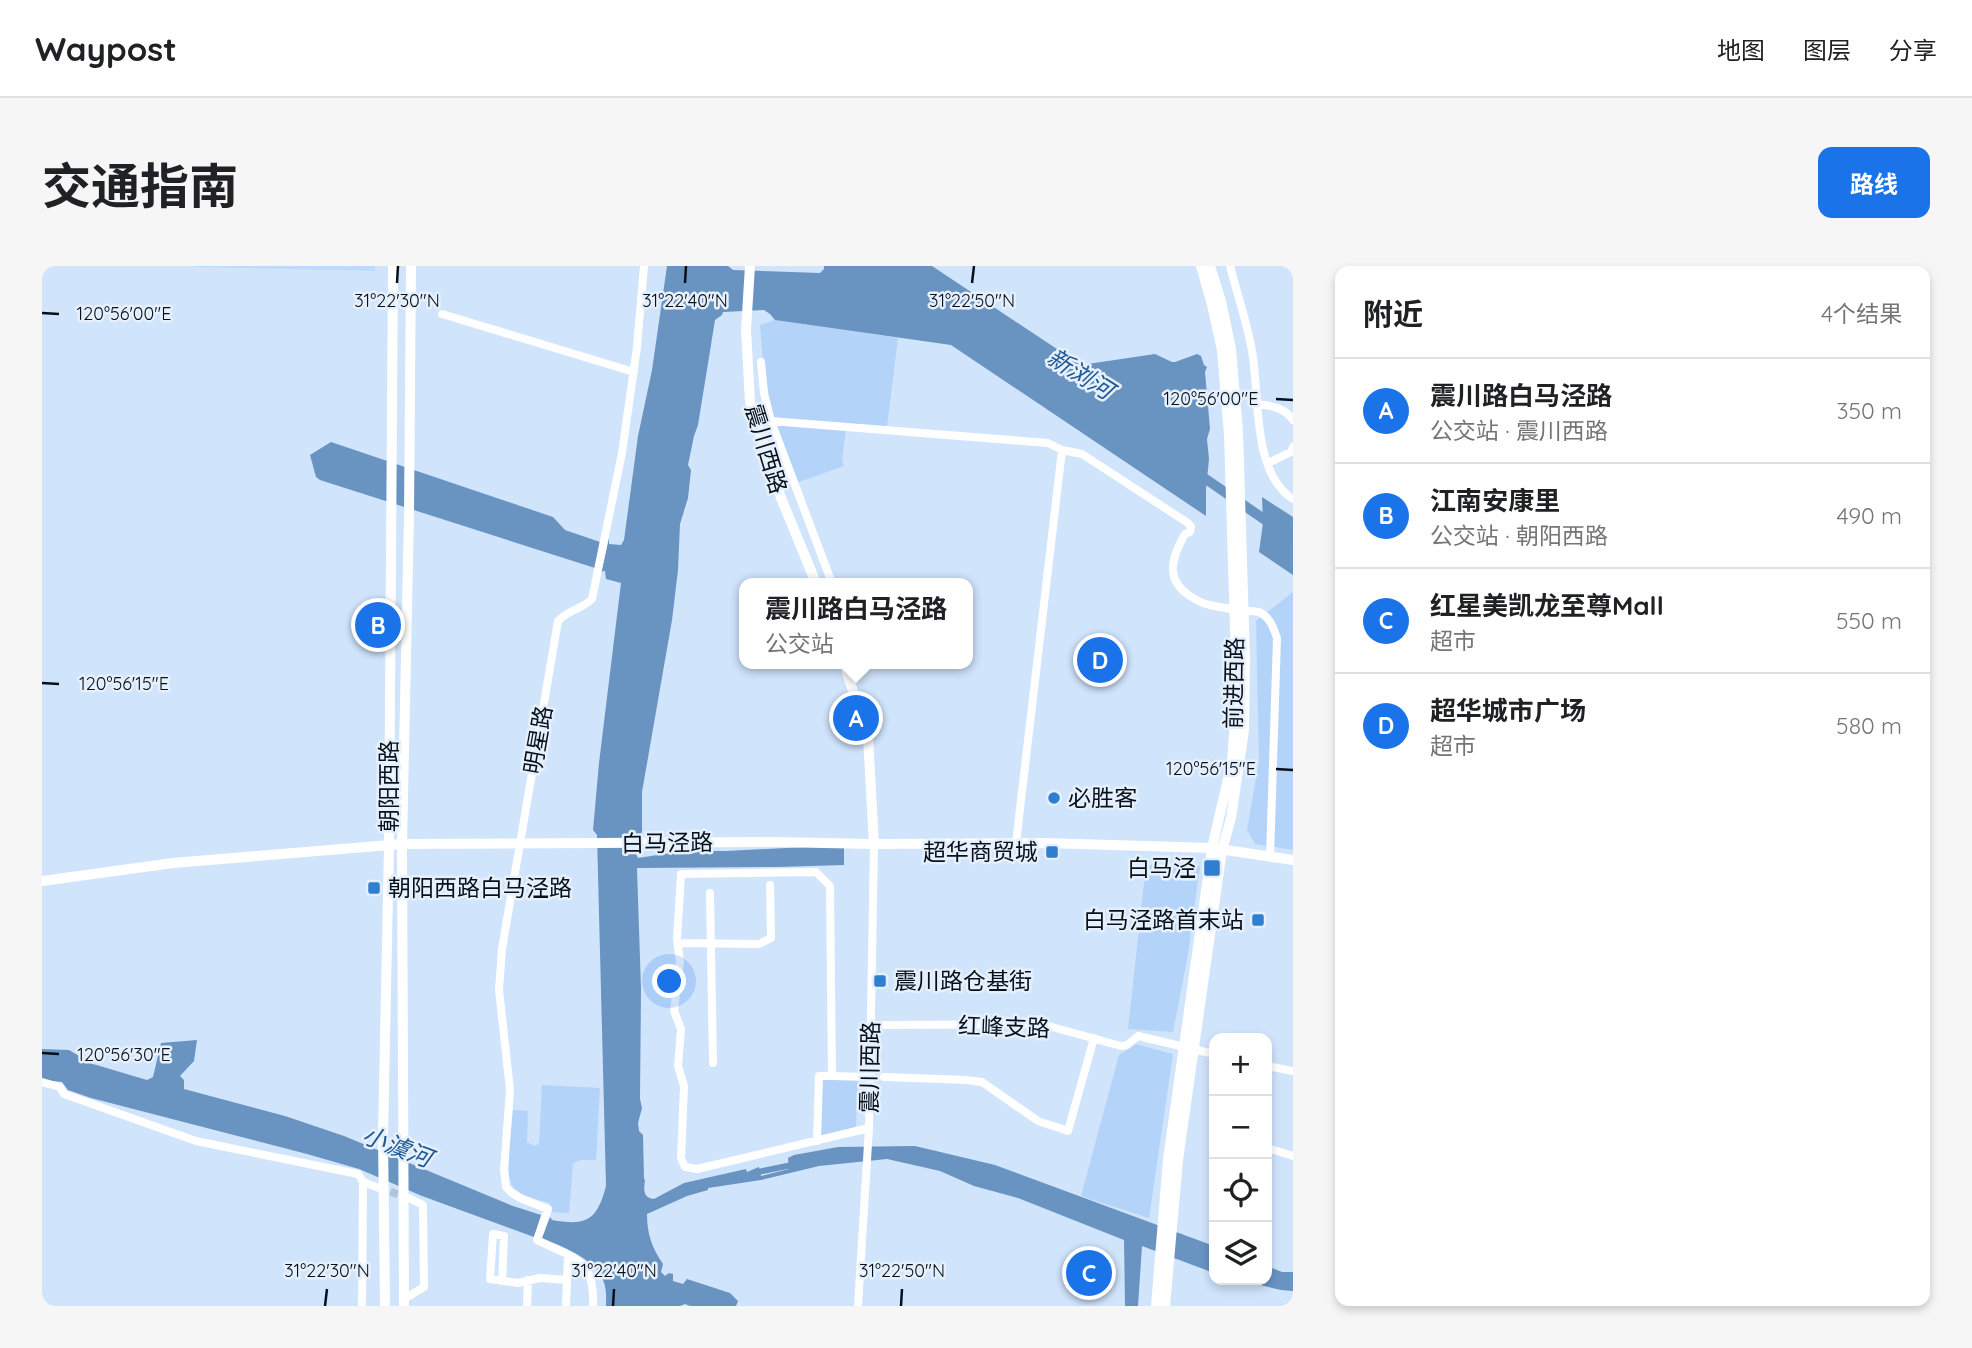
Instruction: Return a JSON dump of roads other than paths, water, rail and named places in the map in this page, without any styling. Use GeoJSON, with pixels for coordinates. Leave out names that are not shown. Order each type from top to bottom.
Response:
{"type":"FeatureCollection","features":[{"type":"Feature","properties":{"kind":"main road","name":"朝阳西路"},"geometry":{"type":"LineString","coordinates":[[385,1306],[381,1192],[389,846],[393,266]]}},
{"type":"Feature","properties":{"kind":"main road","name":"朝阳西路"},"geometry":{"type":"LineString","coordinates":[[404,1303],[407,1201],[404,1141],[402,844],[411,266]]}},
{"type":"Feature","properties":{"kind":"main road","name":"震川西路"},"geometry":{"type":"LineString","coordinates":[[750,266],[746,330],[750,402],[781,498],[814,578]]}},
{"type":"Feature","properties":{"kind":"main road","name":"前进西路"},"geometry":{"type":"LineString","coordinates":[[1201,266],[1226,350]]}},
{"type":"Feature","properties":{"kind":"main road","name":"前进西路"},"geometry":{"type":"LineString","coordinates":[[1156,1306],[1178,1160],[1189,1048],[1232,762],[1240,659],[1226,350],[1221,301],[1210,266]]}},
{"type":"Feature","properties":{"kind":"main road","name":"震川西路"},"geometry":{"type":"LineString","coordinates":[[846,669],[868,737],[874,844]]}},
{"type":"Feature","properties":{"kind":"main road","name":"白马泾路"},"geometry":{"type":"LineString","coordinates":[[47,880],[173,863],[402,844],[1016,843],[1217,849],[1293,860]]}},
{"type":"Feature","properties":{"kind":"main road","name":"前进西路"},"geometry":{"type":"LineString","coordinates":[[1164,1262],[1165,1306]]}},
{"type":"Feature","properties":{"kind":"street","name":"明星路"},"geometry":{"type":"LineString","coordinates":[[568,1255],[537,1240],[548,1209],[512,1193],[506,1186],[504,1170],[510,1090],[499,990],[502,949],[558,621],[565,614],[586,604],[592,599],[594,592],[622,453],[634,373],[644,266]]}},
{"type":"Feature","properties":{"kind":"street"},"geometry":{"type":"LineString","coordinates":[[1230,266],[1252,351],[1260,433],[1268,463],[1286,495],[1293,499]]}},
{"type":"Feature","properties":{"kind":"street"},"geometry":{"type":"LineString","coordinates":[[442,314],[634,373]]}},
{"type":"Feature","properties":{"kind":"street"},"geometry":{"type":"LineString","coordinates":[[761,362],[764,393],[771,421],[830,578]]}},
{"type":"Feature","properties":{"kind":"street"},"geometry":{"type":"LineString","coordinates":[[1257,404],[1284,410],[1293,420]]}},
{"type":"Feature","properties":{"kind":"street"},"geometry":{"type":"LineString","coordinates":[[771,421],[1048,443],[1062,450],[1082,454],[1188,523],[1190,532],[1185,534],[1174,555],[1173,578],[1181,590],[1209,605],[1266,615],[1277,638],[1270,857]]}},
{"type":"Feature","properties":{"kind":"street"},"geometry":{"type":"LineString","coordinates":[[1268,463],[1291,452],[1293,447]]}},
{"type":"Feature","properties":{"kind":"street"},"geometry":{"type":"LineString","coordinates":[[1016,843],[1062,450]]}},
{"type":"Feature","properties":{"kind":"street","name":"震川西路"},"geometry":{"type":"LineString","coordinates":[[858,1306],[869,1128],[874,844]]}},
{"type":"Feature","properties":{"kind":"street"},"geometry":{"type":"LineString","coordinates":[[832,1076],[830,886],[826,880],[816,872],[681,874],[678,943],[680,962],[674,1010],[681,1029],[678,1066],[684,1086],[681,1158],[685,1167],[698,1169],[869,1128]]}},
{"type":"Feature","properties":{"kind":"street"},"geometry":{"type":"LineString","coordinates":[[678,943],[759,944],[771,938],[770,885]]}},
{"type":"Feature","properties":{"kind":"street"},"geometry":{"type":"LineString","coordinates":[[710,893],[713,1063]]}},
{"type":"Feature","properties":{"kind":"street","name":"红峰支路"},"geometry":{"type":"LineString","coordinates":[[871,1025],[1041,1024],[1121,1046],[1127,1045],[1138,1036],[1209,1053]]}},
{"type":"Feature","properties":{"kind":"street"},"geometry":{"type":"LineString","coordinates":[[884,1077],[982,1082],[1038,1121],[1068,1131],[1094,1038]]}},
{"type":"Feature","properties":{"kind":"street"},"geometry":{"type":"LineString","coordinates":[[1272,1067],[1293,1071]]}},
{"type":"Feature","properties":{"kind":"street"},"geometry":{"type":"LineString","coordinates":[[817,1141],[819,1076],[870,1077]]}},
{"type":"Feature","properties":{"kind":"street"},"geometry":{"type":"LineString","coordinates":[[42,1082],[60,1087],[64,1094],[196,1141],[358,1174],[363,1182],[381,1192]]}},
{"type":"Feature","properties":{"kind":"street"},"geometry":{"type":"LineString","coordinates":[[1272,1150],[1293,1156]]}},
{"type":"Feature","properties":{"kind":"street"},"geometry":{"type":"LineString","coordinates":[[362,1306],[363,1182]]}},
{"type":"Feature","properties":{"kind":"street"},"geometry":{"type":"LineString","coordinates":[[404,1303],[424,1287],[423,1205],[407,1201]]}},
{"type":"Feature","properties":{"kind":"street"},"geometry":{"type":"LineString","coordinates":[[502,1281],[504,1236],[493,1234],[490,1279],[502,1281],[518,1283],[540,1278],[567,1280]]}},
{"type":"Feature","properties":{"kind":"street"},"geometry":{"type":"LineString","coordinates":[[566,1306],[568,1255],[589,1270],[594,1288],[593,1306]]}},
{"type":"Feature","properties":{"kind":"street"},"geometry":{"type":"LineString","coordinates":[[527,1306],[528,1280]]}},
{"type":"Feature","properties":{"kind":"water"},"geometry":{"type":"Polygon","coordinates":[[[667,266],[728,266],[733,270],[820,273],[824,266],[932,266],[1081,365],[1155,354],[1172,362],[1197,354],[1201,356],[1207,367],[1205,372],[1210,429],[1207,439],[1209,459],[1206,516],[951,345],[775,320],[764,310],[723,312],[715,320],[698,425],[688,465],[691,470],[688,498],[680,524],[672,620],[642,792],[642,831],[636,854],[638,858],[684,851],[844,845],[844,865],[637,868],[642,1108],[638,1123],[639,1131],[643,1135],[644,1189],[650,1198],[654,1199],[684,1183],[746,1169],[747,1172],[759,1167],[761,1176],[789,1169],[788,1158],[794,1155],[838,1147],[915,1146],[995,1165],[1209,1244],[1209,1271],[1142,1246],[1138,1306],[1125,1306],[1124,1240],[1018,1198],[974,1186],[940,1171],[887,1159],[819,1166],[761,1180],[708,1188],[647,1214],[651,1240],[663,1264],[661,1272],[665,1276],[673,1274],[673,1281],[683,1284],[687,1279],[730,1293],[738,1301],[736,1306],[606,1306],[605,1285],[591,1264],[542,1238],[550,1217],[552,1220],[574,1222],[594,1214],[606,1186],[597,835],[593,830],[621,583],[606,579],[605,571],[601,573],[609,538],[609,544],[621,545],[624,540],[638,436],[652,370],[667,266]]]}},
{"type":"Feature","properties":{"kind":"water"},"geometry":{"type":"Polygon","coordinates":[[[331,442],[553,517],[565,530],[600,542],[595,568],[320,480],[316,477],[310,455],[331,442]]]}},
{"type":"Feature","properties":{"kind":"water"},"geometry":{"type":"Polygon","coordinates":[[[1262,497],[1293,517],[1293,575],[1259,552],[1263,523],[1262,497]]]}},
{"type":"Feature","properties":{"kind":"water"},"geometry":{"type":"Polygon","coordinates":[[[197,1040],[194,1061],[180,1076],[184,1080],[184,1089],[285,1116],[344,1136],[541,1215],[534,1237],[422,1196],[359,1169],[91,1098],[68,1090],[62,1082],[42,1080],[42,1049],[69,1050],[93,1064],[147,1080],[153,1077],[161,1043],[197,1040]]]}},
{"type":"Feature","properties":{"kind":"water"},"geometry":{"type":"Polygon","coordinates":[[[1272,1268],[1293,1272],[1293,1291],[1260,1285],[1272,1285],[1272,1268]]]}},
{"type":"Feature","properties":{"kind":"waterway","name":"新浏河"},"geometry":{"type":"LineString","coordinates":[[1197,473],[1293,539]]}},
{"type":"Feature","properties":{"kind":"waterway"},"geometry":{"type":"LineString","coordinates":[[753,1173],[797,1164]]}},
{"type":"Feature","properties":{"kind":"tunnel"},"geometry":{"type":"LineString","coordinates":[[379,1188],[406,1197]]}},
{"type":"Feature","properties":{"kind":"place","name":"江南安康里"},"geometry":{"type":"Point","coordinates":[378,625]}},
{"type":"Feature","properties":{"kind":"place","name":"超华城市广场"},"geometry":{"type":"Point","coordinates":[1100,660]}},
{"type":"Feature","properties":{"kind":"place","name":"震川路白马泾路"},"geometry":{"type":"Point","coordinates":[856,718]}},
{"type":"Feature","properties":{"kind":"place","name":"必胜客"},"geometry":{"type":"Point","coordinates":[1054,798]}},
{"type":"Feature","properties":{"kind":"place","name":"超华商贸城"},"geometry":{"type":"Point","coordinates":[1052,852]}},
{"type":"Feature","properties":{"kind":"place","name":"白马泾"},"geometry":{"type":"Point","coordinates":[1212,868]}},
{"type":"Feature","properties":{"kind":"place","name":"朝阳西路白马泾路"},"geometry":{"type":"Point","coordinates":[374,888]}},
{"type":"Feature","properties":{"kind":"place","name":"白马泾路首末站"},"geometry":{"type":"Point","coordinates":[1258,920]}},
{"type":"Feature","properties":{"kind":"place","name":"震川路仓基街"},"geometry":{"type":"Point","coordinates":[880,981]}},
{"type":"Feature","properties":{"kind":"place","name":"红星美凯龙至尊Mall"},"geometry":{"type":"Point","coordinates":[1089,1273]}},
{"type":"Feature","properties":{"kind":"water label","name":"小澞河"},"geometry":{"type":"Point","coordinates":[397,1147]}}]}
